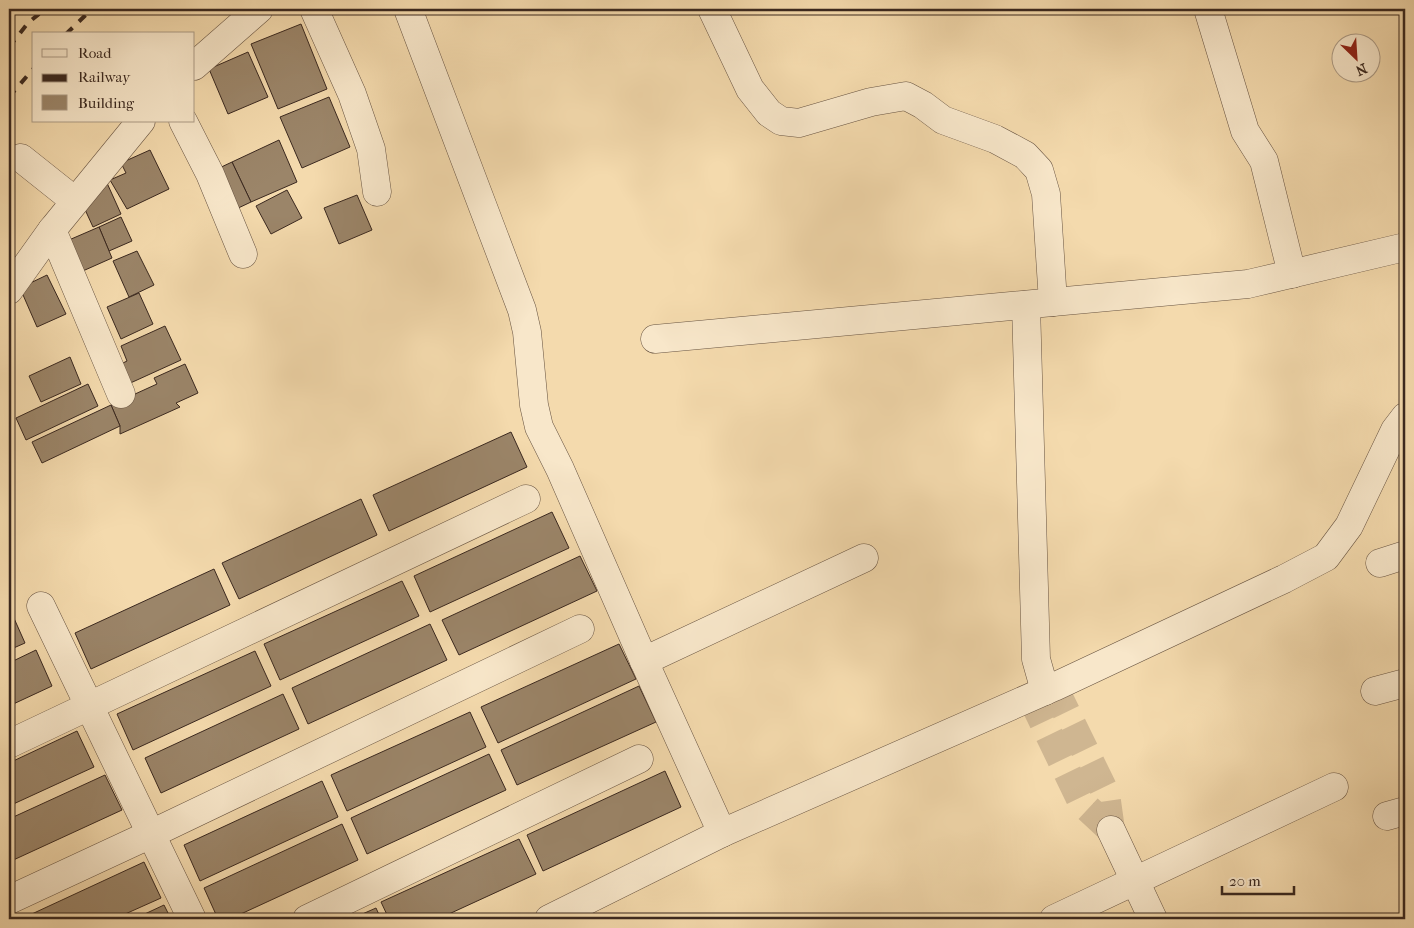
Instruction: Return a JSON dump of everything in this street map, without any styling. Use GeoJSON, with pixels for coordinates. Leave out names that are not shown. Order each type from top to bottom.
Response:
{"type":"FeatureCollection","features":[{"type":"Feature","properties":{"kind":"street"},"geometry":{"type":"LineString","coordinates":[[195,65],[259,9]]}},
{"type":"Feature","properties":{"kind":"street"},"geometry":{"type":"LineString","coordinates":[[314,9],[352,94],[371,148],[377,192]]}},
{"type":"Feature","properties":{"kind":"street"},"geometry":{"type":"LineString","coordinates":[[408,9],[522,310],[527,332],[534,405],[539,427],[560,469],[722,833]]}},
{"type":"Feature","properties":{"kind":"street"},"geometry":{"type":"LineString","coordinates":[[712,9],[750,89],[769,113],[781,121],[800,123],[870,102],[906,96],[923,105],[943,120],[995,139],[1025,155],[1039,170],[1046,194],[1053,302]]}},
{"type":"Feature","properties":{"kind":"street"},"geometry":{"type":"LineString","coordinates":[[1208,9],[1244,131],[1264,161],[1292,274]]}},
{"type":"Feature","properties":{"kind":"street"},"geometry":{"type":"LineString","coordinates":[[9,290],[52,230],[140,122]]}},
{"type":"Feature","properties":{"kind":"street"},"geometry":{"type":"LineString","coordinates":[[184,122],[210,174],[243,254]]}},
{"type":"Feature","properties":{"kind":"street"},"geometry":{"type":"LineString","coordinates":[[21,158],[75,201]]}},
{"type":"Feature","properties":{"kind":"street"},"geometry":{"type":"LineString","coordinates":[[52,230],[121,394]]}},
{"type":"Feature","properties":{"kind":"street"},"geometry":{"type":"LineString","coordinates":[[655,338],[1248,284],[1405,247]]}},
{"type":"Feature","properties":{"kind":"street"},"geometry":{"type":"LineString","coordinates":[[1026,305],[1036,658],[1045,691]]}},
{"type":"Feature","properties":{"kind":"street"},"geometry":{"type":"LineString","coordinates":[[549,919],[722,833],[1045,691],[1276,583],[1326,557],[1349,526],[1395,430],[1405,417]]}},
{"type":"Feature","properties":{"kind":"street"},"geometry":{"type":"LineString","coordinates":[[9,744],[526,500]]}},
{"type":"Feature","properties":{"kind":"street"},"geometry":{"type":"LineString","coordinates":[[644,661],[864,558]]}},
{"type":"Feature","properties":{"kind":"street"},"geometry":{"type":"LineString","coordinates":[[41,606],[192,919]]}},
{"type":"Feature","properties":{"kind":"street"},"geometry":{"type":"LineString","coordinates":[[9,900],[580,629]]}},
{"type":"Feature","properties":{"kind":"street"},"geometry":{"type":"LineString","coordinates":[[1376,691],[1405,683]]}},
{"type":"Feature","properties":{"kind":"street"},"geometry":{"type":"LineString","coordinates":[[307,919],[639,759]]}},
{"type":"Feature","properties":{"kind":"street"},"geometry":{"type":"LineString","coordinates":[[1054,919],[1334,787]]}},
{"type":"Feature","properties":{"kind":"street"},"geometry":{"type":"LineString","coordinates":[[1111,830],[1153,919]]}},
{"type":"Feature","properties":{"kind":"building"},"geometry":{"type":"Polygon","coordinates":[[[301,24],[327,89],[278,109],[251,44],[301,24]]]}},
{"type":"Feature","properties":{"kind":"building"},"geometry":{"type":"Polygon","coordinates":[[[248,52],[268,97],[228,114],[209,69],[248,52]]]}},
{"type":"Feature","properties":{"kind":"building"},"geometry":{"type":"Polygon","coordinates":[[[329,97],[350,147],[302,168],[280,117],[329,97]]]}},
{"type":"Feature","properties":{"kind":"building"},"geometry":{"type":"Polygon","coordinates":[[[279,140],[297,182],[251,202],[232,162],[279,140]]]}},
{"type":"Feature","properties":{"kind":"building"},"geometry":{"type":"Polygon","coordinates":[[[150,150],[169,189],[127,209],[110,180],[126,173],[121,163],[150,150]]]}},
{"type":"Feature","properties":{"kind":"building"},"geometry":{"type":"Polygon","coordinates":[[[232,162],[251,202],[234,210],[215,170],[232,162]]]}},
{"type":"Feature","properties":{"kind":"building"},"geometry":{"type":"Polygon","coordinates":[[[107,183],[121,214],[93,227],[82,203],[107,183]]]}},
{"type":"Feature","properties":{"kind":"building"},"geometry":{"type":"Polygon","coordinates":[[[287,190],[302,218],[271,234],[256,206],[287,190]]]}},
{"type":"Feature","properties":{"kind":"building"},"geometry":{"type":"Polygon","coordinates":[[[357,195],[372,230],[339,244],[324,208],[357,195]]]}},
{"type":"Feature","properties":{"kind":"building"},"geometry":{"type":"Polygon","coordinates":[[[121,217],[132,241],[109,251],[99,227],[121,217]]]}},
{"type":"Feature","properties":{"kind":"building"},"geometry":{"type":"Polygon","coordinates":[[[99,227],[112,258],[76,274],[62,243],[99,227]]]}},
{"type":"Feature","properties":{"kind":"building"},"geometry":{"type":"Polygon","coordinates":[[[137,251],[154,285],[129,297],[113,261],[137,251]]]}},
{"type":"Feature","properties":{"kind":"building"},"geometry":{"type":"Polygon","coordinates":[[[47,275],[66,314],[37,327],[20,288],[47,275]]]}},
{"type":"Feature","properties":{"kind":"building"},"geometry":{"type":"Polygon","coordinates":[[[139,293],[153,324],[121,339],[107,307],[139,293]]]}},
{"type":"Feature","properties":{"kind":"building"},"geometry":{"type":"Polygon","coordinates":[[[165,326],[181,360],[126,385],[117,366],[127,361],[121,346],[165,326]]]}},
{"type":"Feature","properties":{"kind":"building"},"geometry":{"type":"Polygon","coordinates":[[[70,357],[81,384],[41,402],[29,376],[70,357]]]}},
{"type":"Feature","properties":{"kind":"building"},"geometry":{"type":"Polygon","coordinates":[[[185,364],[198,393],[176,403],[180,407],[120,434],[120,426],[111,405],[157,384],[154,378],[185,364]]]}},
{"type":"Feature","properties":{"kind":"building"},"geometry":{"type":"Polygon","coordinates":[[[88,384],[98,406],[26,440],[16,418],[88,384]]]}},
{"type":"Feature","properties":{"kind":"building"},"geometry":{"type":"Polygon","coordinates":[[[111,405],[120,426],[42,463],[32,442],[111,405]]]}},
{"type":"Feature","properties":{"kind":"building"},"geometry":{"type":"Polygon","coordinates":[[[511,432],[527,467],[389,531],[373,495],[511,432]]]}},
{"type":"Feature","properties":{"kind":"building"},"geometry":{"type":"Polygon","coordinates":[[[361,499],[377,535],[239,599],[222,563],[361,499]]]}},
{"type":"Feature","properties":{"kind":"building"},"geometry":{"type":"Polygon","coordinates":[[[552,512],[569,548],[430,612],[414,576],[552,512]]]}},
{"type":"Feature","properties":{"kind":"building"},"geometry":{"type":"Polygon","coordinates":[[[580,556],[597,591],[459,655],[442,620],[580,556]]]}},
{"type":"Feature","properties":{"kind":"building"},"geometry":{"type":"Polygon","coordinates":[[[214,569],[230,605],[91,669],[75,633],[214,569]]]}},
{"type":"Feature","properties":{"kind":"building"},"geometry":{"type":"Polygon","coordinates":[[[402,581],[419,616],[280,680],[264,644],[402,581]]]}},
{"type":"Feature","properties":{"kind":"building"},"geometry":{"type":"Polygon","coordinates":[[[9,607],[25,643],[9,650],[9,607]]]}},
{"type":"Feature","properties":{"kind":"building"},"geometry":{"type":"Polygon","coordinates":[[[430,624],[447,660],[308,724],[292,688],[430,624]]]}},
{"type":"Feature","properties":{"kind":"building"},"geometry":{"type":"Polygon","coordinates":[[[619,644],[636,679],[498,743],[481,707],[619,644]]]}},
{"type":"Feature","properties":{"kind":"building"},"geometry":{"type":"Polygon","coordinates":[[[36,650],[52,686],[9,706],[9,663],[36,650]]]}},
{"type":"Feature","properties":{"kind":"building"},"geometry":{"type":"Polygon","coordinates":[[[255,651],[271,686],[133,750],[117,714],[255,651]]]}},
{"type":"Feature","properties":{"kind":"building"},"geometry":{"type":"Polygon","coordinates":[[[639,686],[656,722],[517,785],[501,750],[639,686]]]}},
{"type":"Feature","properties":{"kind":"building"},"geometry":{"type":"Polygon","coordinates":[[[283,694],[299,729],[161,793],[145,758],[283,694]]]}},
{"type":"Feature","properties":{"kind":"building"},"geometry":{"type":"Polygon","coordinates":[[[470,712],[486,747],[347,811],[331,775],[470,712]]]}},
{"type":"Feature","properties":{"kind":"building"},"geometry":{"type":"Polygon","coordinates":[[[77,731],[94,767],[9,806],[9,763],[77,731]]]}},
{"type":"Feature","properties":{"kind":"building"},"geometry":{"type":"Polygon","coordinates":[[[489,754],[506,790],[367,854],[351,818],[489,754]]]}},
{"type":"Feature","properties":{"kind":"building"},"geometry":{"type":"Polygon","coordinates":[[[665,771],[681,807],[543,871],[527,835],[665,771]]]}},
{"type":"Feature","properties":{"kind":"building"},"geometry":{"type":"Polygon","coordinates":[[[105,775],[122,810],[9,862],[9,819],[105,775]]]}},
{"type":"Feature","properties":{"kind":"building"},"geometry":{"type":"Polygon","coordinates":[[[322,781],[338,817],[200,881],[184,845],[322,781]]]}},
{"type":"Feature","properties":{"kind":"building"},"geometry":{"type":"Polygon","coordinates":[[[342,824],[358,860],[230,919],[218,919],[204,888],[342,824]]]}},
{"type":"Feature","properties":{"kind":"building"},"geometry":{"type":"Polygon","coordinates":[[[519,839],[536,874],[438,919],[389,919],[381,902],[519,839]]]}},
{"type":"Feature","properties":{"kind":"building"},"geometry":{"type":"Polygon","coordinates":[[[144,862],[161,898],[114,919],[21,919],[144,862]]]}},
{"type":"Feature","properties":{"kind":"building"},"geometry":{"type":"Polygon","coordinates":[[[164,905],[171,919],[134,919],[164,905]]]}},
{"type":"Feature","properties":{"kind":"building"},"geometry":{"type":"Polygon","coordinates":[[[376,908],[381,919],[351,919],[376,908]]]}},
{"type":"Feature","properties":{"kind":"tunnel"},"geometry":{"type":"LineString","coordinates":[[1054,687],[1106,794],[1111,830]]}},
{"type":"Feature","properties":{"kind":"tunnel"},"geometry":{"type":"LineString","coordinates":[[1031,697],[1082,803],[1111,830]]}},
{"type":"Feature","properties":{"kind":"railway"},"geometry":{"type":"LineString","coordinates":[[9,47],[28,23],[45,9]]}},
{"type":"Feature","properties":{"kind":"railway"},"geometry":{"type":"LineString","coordinates":[[68,32],[92,9]]}},
{"type":"Feature","properties":{"kind":"railway"},"geometry":{"type":"LineString","coordinates":[[9,97],[32,70]]}}]}
